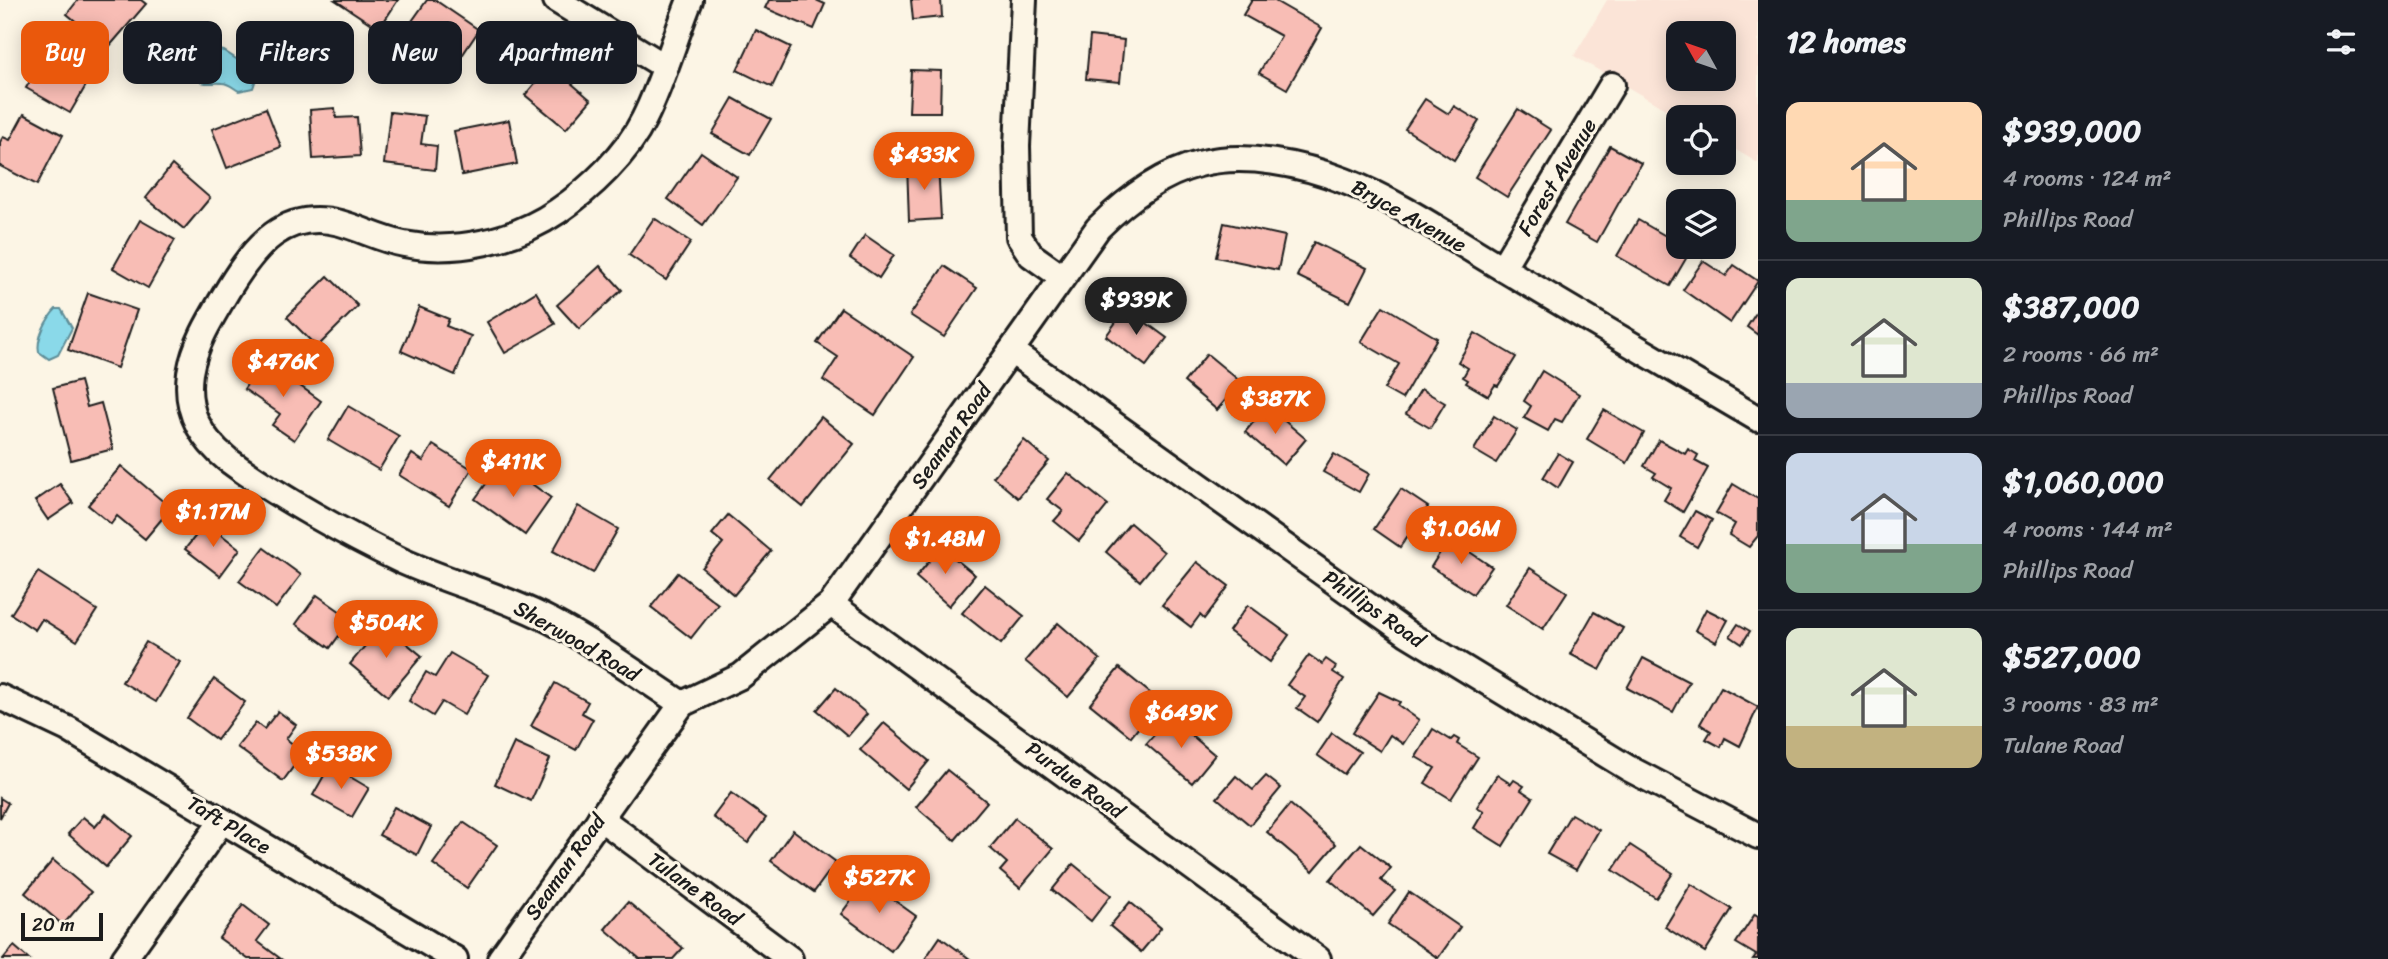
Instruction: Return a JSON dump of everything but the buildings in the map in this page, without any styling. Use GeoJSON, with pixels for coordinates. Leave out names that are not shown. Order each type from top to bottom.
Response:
{"type":"FeatureCollection","features":[{"type":"Feature","properties":{"kind":"street"},"geometry":{"type":"LineString","coordinates":[[556,0],[664,66]]}},
{"type":"Feature","properties":{"kind":"street","name":"Sherwood Road"},"geometry":{"type":"LineString","coordinates":[[682,704],[553,622],[497,596],[393,556],[255,477],[227,459],[202,436],[191,410],[188,388],[191,365],[207,326],[246,261],[269,235],[300,222],[337,222],[403,244],[445,248],[471,245],[524,230],[558,211],[609,167],[642,123],[690,0]]}},
{"type":"Feature","properties":{"kind":"street"},"geometry":{"type":"LineString","coordinates":[[1024,0],[1017,146],[1019,237],[1031,255],[1062,277]]}},
{"type":"Feature","properties":{"kind":"street","name":"Forest Avenue"},"geometry":{"type":"LineString","coordinates":[[1502,268],[1612,85]]}},
{"type":"Feature","properties":{"kind":"street","name":"Bryce Avenue"},"geometry":{"type":"LineString","coordinates":[[1062,277],[1098,228],[1124,202],[1149,186],[1199,164],[1245,160],[1295,166],[1344,181],[1414,215],[1758,419]]}},
{"type":"Feature","properties":{"kind":"street","name":"Seaman Road"},"geometry":{"type":"LineString","coordinates":[[500,959],[682,704],[741,677],[831,604],[1062,277]]}},
{"type":"Feature","properties":{"kind":"street","name":"Phillips Road"},"geometry":{"type":"LineString","coordinates":[[1011,351],[1408,634],[1628,768],[1758,836]]}},
{"type":"Feature","properties":{"kind":"street","name":"Purdue Road"},"geometry":{"type":"LineString","coordinates":[[831,604],[1318,959]]}},
{"type":"Feature","properties":{"kind":"street","name":"Taft Place"},"geometry":{"type":"LineString","coordinates":[[0,697],[68,729],[455,959]]}},
{"type":"Feature","properties":{"kind":"street","name":"Tulane Road"},"geometry":{"type":"LineString","coordinates":[[600,818],[790,959]]}},
{"type":"Feature","properties":{"kind":"street"},"geometry":{"type":"LineString","coordinates":[[124,959],[222,821]]}},
{"type":"Feature","properties":{"kind":"shaded area"},"geometry":{"type":"Polygon","coordinates":[[[1607,0],[1758,0],[1758,163],[1736,150],[1736,105],[1666,105],[1666,109],[1574,56],[1607,0]]]}},
{"type":"Feature","properties":{"kind":"water"},"geometry":{"type":"Polygon","coordinates":[[[222,51],[236,59],[236,84],[254,84],[253,88],[239,91],[222,83],[222,51]]]}},
{"type":"Feature","properties":{"kind":"water"},"geometry":{"type":"Polygon","coordinates":[[[56,309],[61,309],[72,328],[58,355],[49,359],[39,352],[38,347],[46,323],[56,309]]]}}]}
